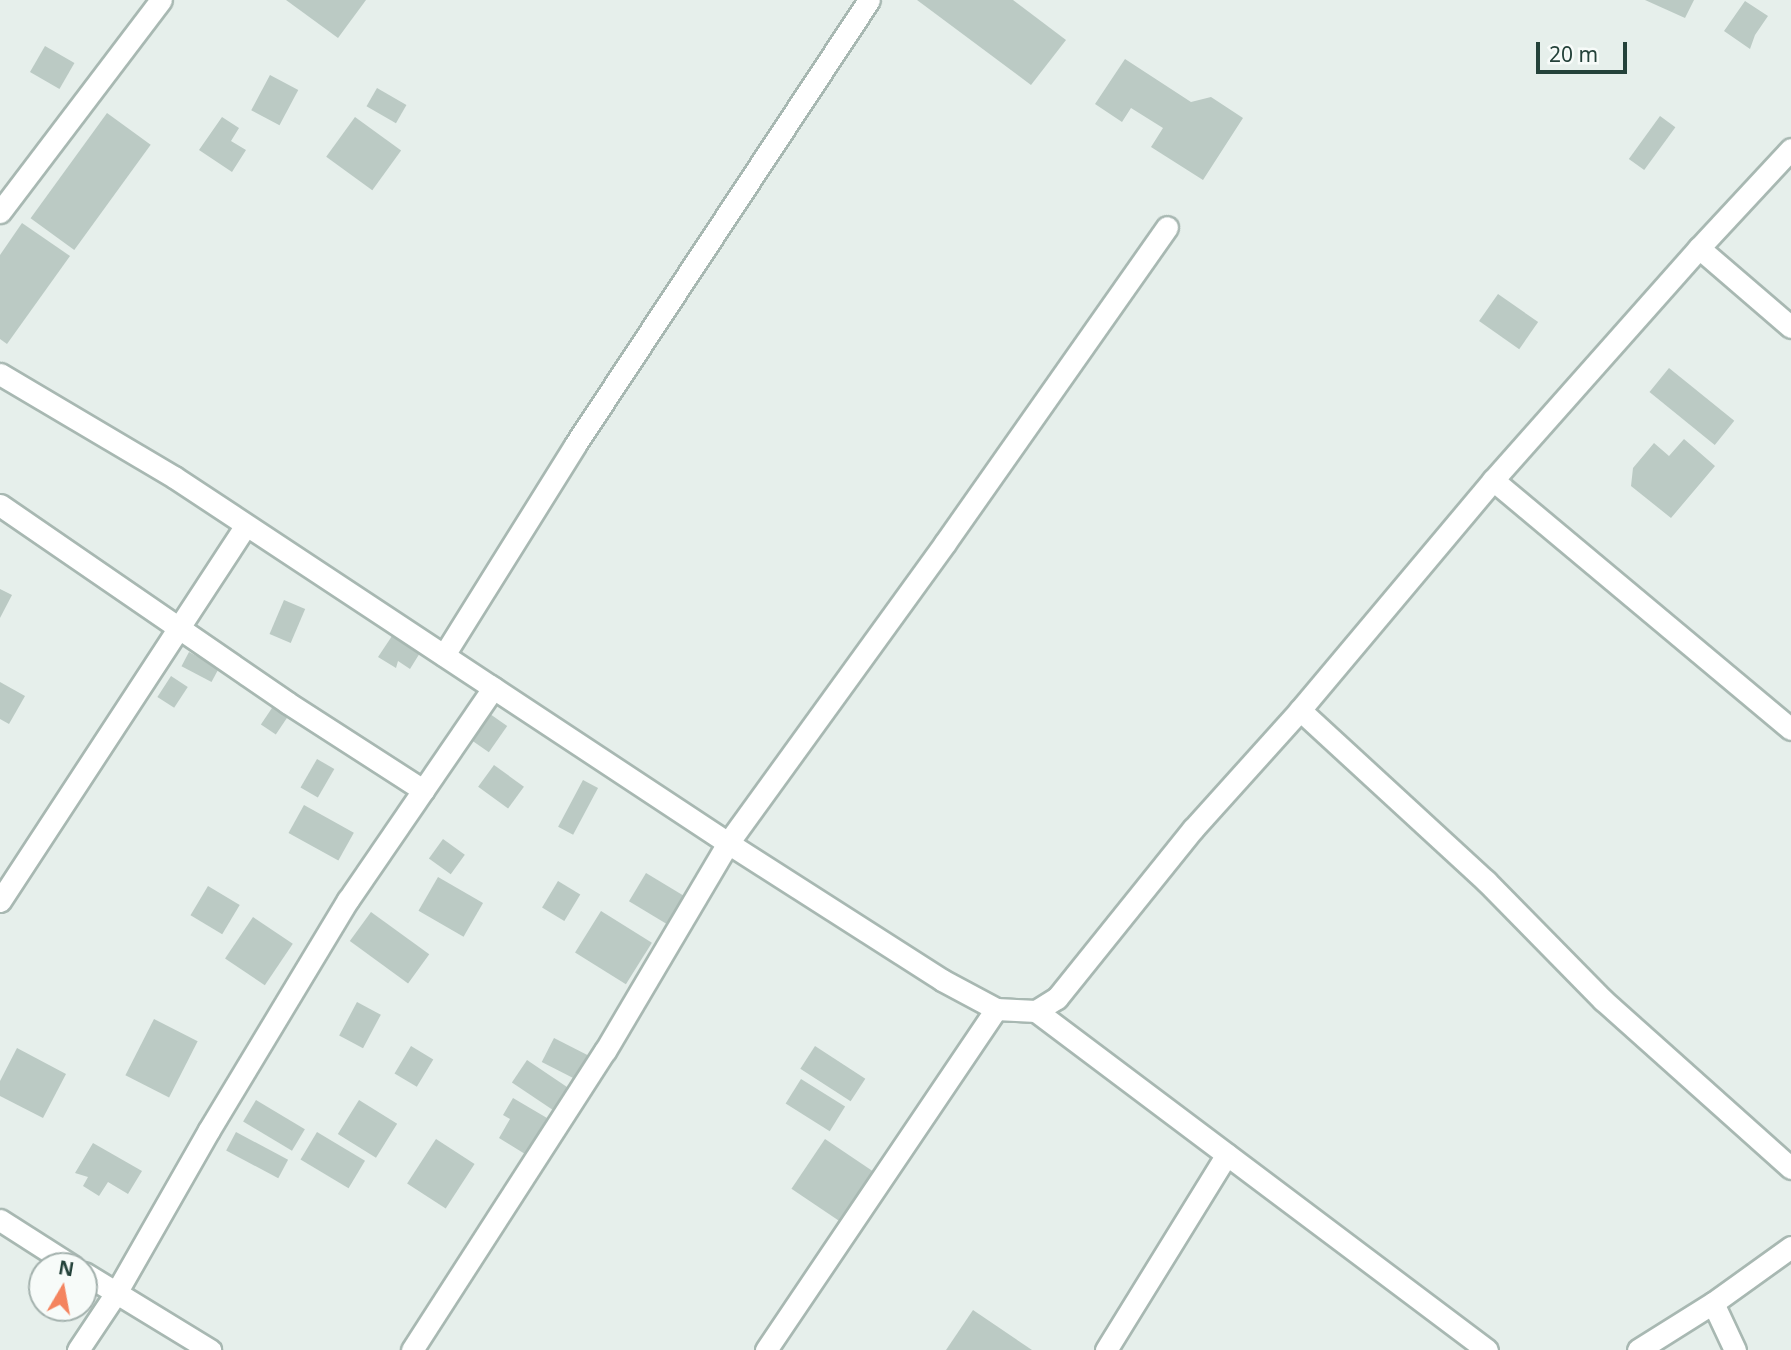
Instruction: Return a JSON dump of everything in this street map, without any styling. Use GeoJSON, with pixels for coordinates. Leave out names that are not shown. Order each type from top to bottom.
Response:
{"type":"FeatureCollection","features":[{"type":"Feature","properties":{"kind":"street"},"geometry":{"type":"LineString","coordinates":[[0,212],[161,0]]}},
{"type":"Feature","properties":{"kind":"street"},"geometry":{"type":"LineString","coordinates":[[443,655],[575,445],[869,0]]}},
{"type":"Feature","properties":{"kind":"street"},"geometry":{"type":"LineString","coordinates":[[1036,1011],[1057,998],[1193,829],[1300,709],[1493,480],[1699,248],[1791,149]]}},
{"type":"Feature","properties":{"kind":"street"},"geometry":{"type":"LineString","coordinates":[[412,1350],[605,1051],[727,843],[945,542],[1167,227]]}},
{"type":"Feature","properties":{"kind":"street"},"geometry":{"type":"LineString","coordinates":[[1699,248],[1791,327]]}},
{"type":"Feature","properties":{"kind":"street"},"geometry":{"type":"LineString","coordinates":[[0,374],[174,477],[727,843],[942,980],[996,1009],[1036,1011],[1487,1350]]}},
{"type":"Feature","properties":{"kind":"street"},"geometry":{"type":"LineString","coordinates":[[1493,480],[1791,729]]}},
{"type":"Feature","properties":{"kind":"street"},"geometry":{"type":"LineString","coordinates":[[0,505],[423,790]]}},
{"type":"Feature","properties":{"kind":"street"},"geometry":{"type":"LineString","coordinates":[[0,901],[177,626],[246,525]]}},
{"type":"Feature","properties":{"kind":"street"},"geometry":{"type":"LineString","coordinates":[[78,1350],[116,1293],[341,912],[493,688]]}},
{"type":"Feature","properties":{"kind":"street"},"geometry":{"type":"LineString","coordinates":[[1300,709],[1486,881],[1603,1000],[1791,1168]]}},
{"type":"Feature","properties":{"kind":"street"},"geometry":{"type":"LineString","coordinates":[[766,1350],[996,1009]]}},
{"type":"Feature","properties":{"kind":"street"},"geometry":{"type":"LineString","coordinates":[[1106,1350],[1227,1154]]}},
{"type":"Feature","properties":{"kind":"street"},"geometry":{"type":"LineString","coordinates":[[0,1220],[50,1252]]}},
{"type":"Feature","properties":{"kind":"street"},"geometry":{"type":"LineString","coordinates":[[1638,1350],[1713,1303],[1791,1247]]}},
{"type":"Feature","properties":{"kind":"street"},"geometry":{"type":"LineString","coordinates":[[98,1282],[210,1350]]}},
{"type":"Feature","properties":{"kind":"street"},"geometry":{"type":"LineString","coordinates":[[1713,1303],[1735,1350]]}},
{"type":"Feature","properties":{"kind":"building"},"geometry":{"type":"Polygon","coordinates":[[[286,0],[366,0],[338,38],[286,0]]]}},
{"type":"Feature","properties":{"kind":"building"},"geometry":{"type":"Polygon","coordinates":[[[917,0],[1013,0],[1066,40],[1031,85],[917,0]]]}},
{"type":"Feature","properties":{"kind":"building"},"geometry":{"type":"Polygon","coordinates":[[[1645,0],[1694,0],[1685,18],[1645,0]]]}},
{"type":"Feature","properties":{"kind":"building"},"geometry":{"type":"Polygon","coordinates":[[[1745,1],[1768,16],[1755,35],[1750,49],[1724,31],[1745,1]]]}},
{"type":"Feature","properties":{"kind":"building"},"geometry":{"type":"Polygon","coordinates":[[[45,46],[74,63],[59,89],[30,72],[45,46]]]}},
{"type":"Feature","properties":{"kind":"building"},"geometry":{"type":"Polygon","coordinates":[[[1125,59],[1191,102],[1211,97],[1243,118],[1203,180],[1151,147],[1163,128],[1131,108],[1122,122],[1095,104],[1125,59]]]}},
{"type":"Feature","properties":{"kind":"building"},"geometry":{"type":"Polygon","coordinates":[[[270,75],[298,90],[279,125],[251,110],[270,75]]]}},
{"type":"Feature","properties":{"kind":"building"},"geometry":{"type":"Polygon","coordinates":[[[377,88],[406,105],[396,123],[366,106],[377,88]]]}},
{"type":"Feature","properties":{"kind":"building"},"geometry":{"type":"Polygon","coordinates":[[[107,113],[151,145],[74,250],[31,218],[107,113]]]}},
{"type":"Feature","properties":{"kind":"building"},"geometry":{"type":"Polygon","coordinates":[[[1660,116],[1675,127],[1644,170],[1629,159],[1660,116]]]}},
{"type":"Feature","properties":{"kind":"building"},"geometry":{"type":"Polygon","coordinates":[[[222,117],[239,128],[231,141],[246,150],[232,172],[199,150],[222,117]]]}},
{"type":"Feature","properties":{"kind":"building"},"geometry":{"type":"Polygon","coordinates":[[[355,117],[401,151],[372,190],[326,157],[355,117]]]}},
{"type":"Feature","properties":{"kind":"building"},"geometry":{"type":"Polygon","coordinates":[[[22,223],[70,256],[7,344],[0,339],[0,255],[22,223]]]}},
{"type":"Feature","properties":{"kind":"building"},"geometry":{"type":"Polygon","coordinates":[[[1498,294],[1538,322],[1519,349],[1479,321],[1498,294]]]}},
{"type":"Feature","properties":{"kind":"building"},"geometry":{"type":"Polygon","coordinates":[[[1669,368],[1734,421],[1715,445],[1649,392],[1669,368]]]}},
{"type":"Feature","properties":{"kind":"building"},"geometry":{"type":"Polygon","coordinates":[[[1684,439],[1715,466],[1671,518],[1631,486],[1633,468],[1654,443],[1669,456],[1684,439]]]}},
{"type":"Feature","properties":{"kind":"building"},"geometry":{"type":"Polygon","coordinates":[[[0,589],[12,595],[0,618],[0,589]]]}},
{"type":"Feature","properties":{"kind":"building"},"geometry":{"type":"Polygon","coordinates":[[[284,600],[305,609],[291,643],[270,634],[284,600]]]}},
{"type":"Feature","properties":{"kind":"building"},"geometry":{"type":"Polygon","coordinates":[[[396,630],[423,648],[410,669],[398,661],[396,668],[378,657],[396,630]]]}},
{"type":"Feature","properties":{"kind":"building"},"geometry":{"type":"Polygon","coordinates":[[[189,652],[219,668],[212,682],[181,666],[189,652]]]}},
{"type":"Feature","properties":{"kind":"building"},"geometry":{"type":"Polygon","coordinates":[[[171,676],[188,687],[174,708],[157,697],[171,676]]]}},
{"type":"Feature","properties":{"kind":"building"},"geometry":{"type":"Polygon","coordinates":[[[0,682],[25,696],[9,724],[0,719],[0,682]]]}},
{"type":"Feature","properties":{"kind":"building"},"geometry":{"type":"Polygon","coordinates":[[[276,702],[291,712],[276,734],[261,724],[276,702]]]}},
{"type":"Feature","properties":{"kind":"building"},"geometry":{"type":"Polygon","coordinates":[[[490,714],[507,726],[489,752],[472,740],[490,714]]]}},
{"type":"Feature","properties":{"kind":"building"},"geometry":{"type":"Polygon","coordinates":[[[317,759],[334,769],[318,798],[300,788],[317,759]]]}},
{"type":"Feature","properties":{"kind":"building"},"geometry":{"type":"Polygon","coordinates":[[[494,765],[524,787],[508,809],[478,787],[494,765]]]}},
{"type":"Feature","properties":{"kind":"building"},"geometry":{"type":"Polygon","coordinates":[[[583,780],[598,788],[573,835],[558,827],[583,780]]]}},
{"type":"Feature","properties":{"kind":"building"},"geometry":{"type":"Polygon","coordinates":[[[304,805],[354,833],[338,861],[288,833],[304,805]]]}},
{"type":"Feature","properties":{"kind":"building"},"geometry":{"type":"Polygon","coordinates":[[[443,839],[465,855],[451,874],[429,858],[443,839]]]}},
{"type":"Feature","properties":{"kind":"building"},"geometry":{"type":"Polygon","coordinates":[[[646,873],[685,896],[668,924],[629,901],[646,873]]]}},
{"type":"Feature","properties":{"kind":"building"},"geometry":{"type":"Polygon","coordinates":[[[438,877],[483,903],[464,937],[418,911],[438,877]]]}},
{"type":"Feature","properties":{"kind":"building"},"geometry":{"type":"Polygon","coordinates":[[[558,881],[580,894],[564,921],[542,908],[558,881]]]}},
{"type":"Feature","properties":{"kind":"building"},"geometry":{"type":"Polygon","coordinates":[[[208,886],[240,905],[222,934],[190,915],[208,886]]]}},
{"type":"Feature","properties":{"kind":"building"},"geometry":{"type":"Polygon","coordinates":[[[601,911],[652,943],[626,984],[575,953],[601,911]]]}},
{"type":"Feature","properties":{"kind":"building"},"geometry":{"type":"Polygon","coordinates":[[[371,912],[429,954],[408,983],[350,941],[371,912]]]}},
{"type":"Feature","properties":{"kind":"building"},"geometry":{"type":"Polygon","coordinates":[[[253,917],[293,944],[265,985],[225,958],[253,917]]]}},
{"type":"Feature","properties":{"kind":"building"},"geometry":{"type":"Polygon","coordinates":[[[357,1002],[381,1015],[363,1048],[339,1036],[357,1002]]]}},
{"type":"Feature","properties":{"kind":"building"},"geometry":{"type":"Polygon","coordinates":[[[154,1019],[198,1041],[169,1097],[125,1075],[154,1019]]]}},
{"type":"Feature","properties":{"kind":"building"},"geometry":{"type":"Polygon","coordinates":[[[554,1038],[588,1055],[576,1079],[542,1062],[554,1038]]]}},
{"type":"Feature","properties":{"kind":"building"},"geometry":{"type":"Polygon","coordinates":[[[411,1046],[433,1059],[417,1087],[395,1073],[411,1046]]]}},
{"type":"Feature","properties":{"kind":"building"},"geometry":{"type":"Polygon","coordinates":[[[815,1046],[865,1079],[851,1101],[800,1069],[815,1046]]]}},
{"type":"Feature","properties":{"kind":"building"},"geometry":{"type":"Polygon","coordinates":[[[17,1048],[66,1074],[43,1118],[0,1096],[0,1081],[17,1048]]]}},
{"type":"Feature","properties":{"kind":"building"},"geometry":{"type":"Polygon","coordinates":[[[527,1060],[572,1090],[557,1113],[512,1082],[527,1060]]]}},
{"type":"Feature","properties":{"kind":"building"},"geometry":{"type":"Polygon","coordinates":[[[801,1079],[845,1107],[830,1131],[786,1104],[801,1079]]]}},
{"type":"Feature","properties":{"kind":"building"},"geometry":{"type":"Polygon","coordinates":[[[513,1098],[547,1118],[525,1154],[499,1138],[510,1119],[503,1115],[513,1098]]]}},
{"type":"Feature","properties":{"kind":"building"},"geometry":{"type":"Polygon","coordinates":[[[256,1100],[305,1129],[292,1151],[243,1121],[256,1100]]]}},
{"type":"Feature","properties":{"kind":"building"},"geometry":{"type":"Polygon","coordinates":[[[359,1100],[397,1124],[376,1158],[338,1134],[359,1100]]]}},
{"type":"Feature","properties":{"kind":"building"},"geometry":{"type":"Polygon","coordinates":[[[236,1132],[288,1160],[278,1178],[226,1151],[236,1132]]]}},
{"type":"Feature","properties":{"kind":"building"},"geometry":{"type":"Polygon","coordinates":[[[317,1132],[365,1161],[349,1188],[301,1159],[317,1132]]]}},
{"type":"Feature","properties":{"kind":"building"},"geometry":{"type":"Polygon","coordinates":[[[436,1139],[475,1164],[446,1209],[407,1183],[436,1139]]]}},
{"type":"Feature","properties":{"kind":"building"},"geometry":{"type":"Polygon","coordinates":[[[825,1139],[875,1173],[841,1222],[791,1189],[825,1139]]]}},
{"type":"Feature","properties":{"kind":"building"},"geometry":{"type":"Polygon","coordinates":[[[93,1143],[142,1171],[128,1194],[108,1182],[99,1196],[83,1186],[88,1177],[75,1173],[93,1143]]]}},
{"type":"Feature","properties":{"kind":"building"},"geometry":{"type":"Polygon","coordinates":[[[973,1310],[1032,1350],[946,1350],[973,1310]]]}}]}
